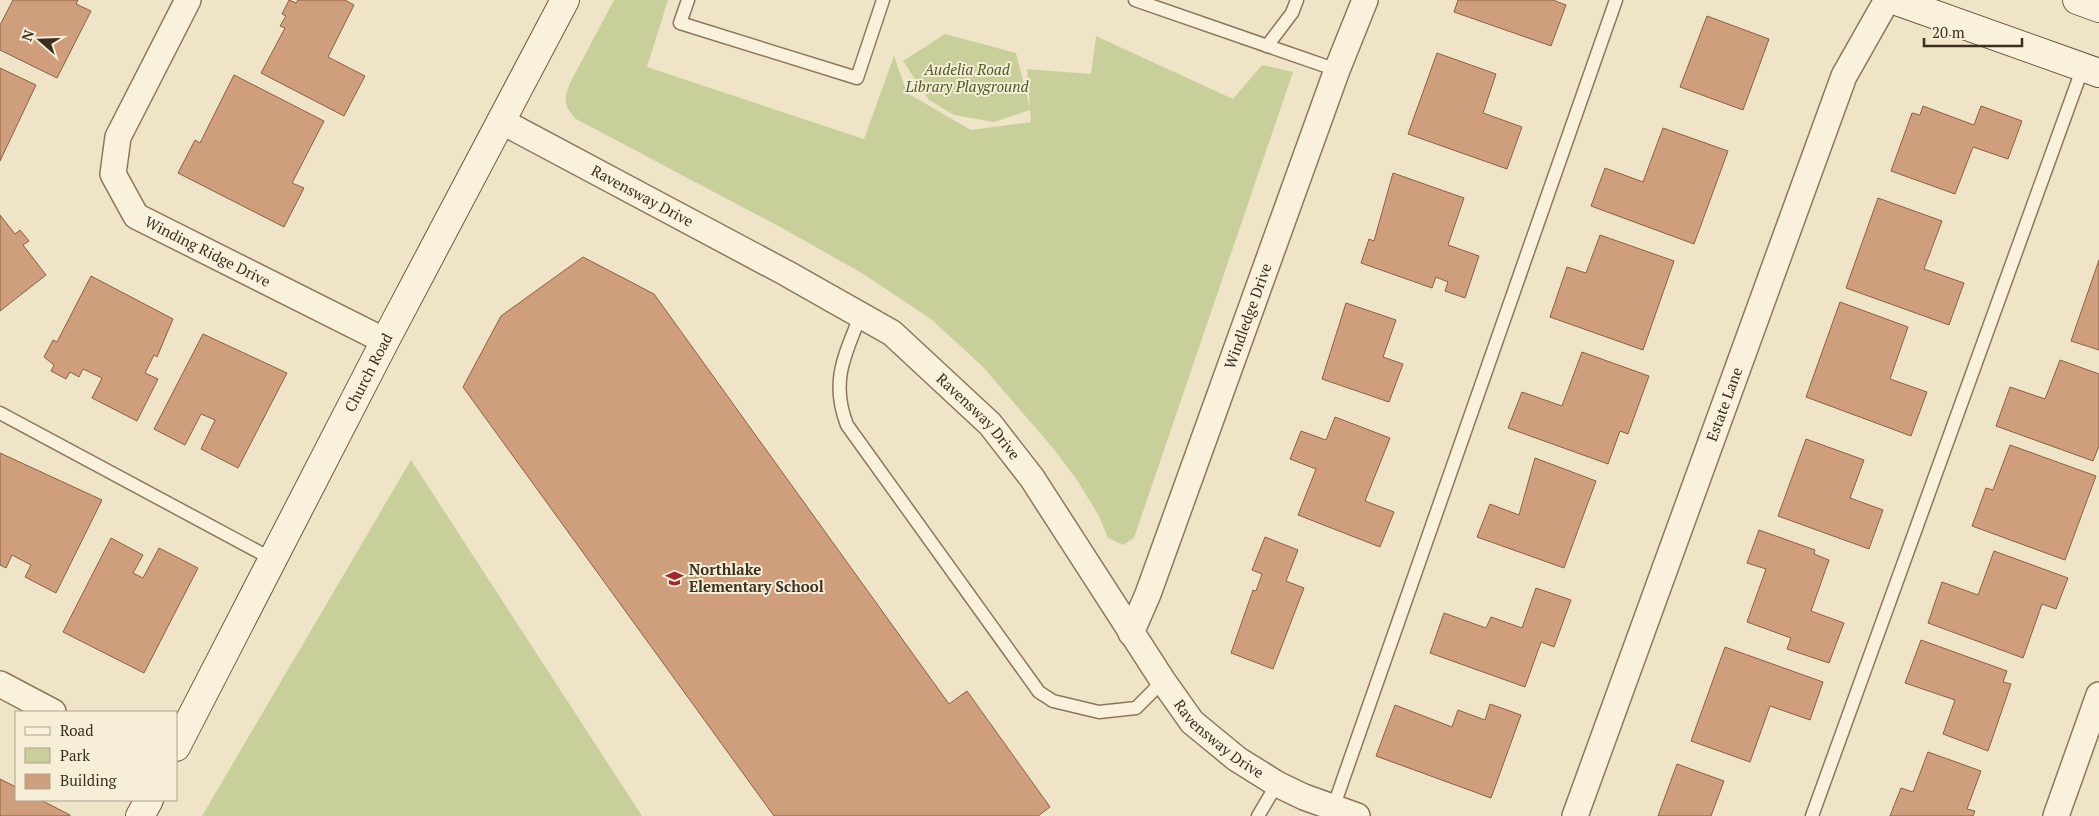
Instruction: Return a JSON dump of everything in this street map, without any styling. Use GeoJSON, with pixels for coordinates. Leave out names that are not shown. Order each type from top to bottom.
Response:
{"type":"FeatureCollection","features":[{"type":"Feature","properties":{"kind":"street","name":"Winding Ridge Drive"},"geometry":{"type":"LineString","coordinates":[[188,0],[118,137],[113,174],[136,216],[385,341]]}},
{"type":"Feature","properties":{"kind":"street","name":"Church Road"},"geometry":{"type":"LineString","coordinates":[[178,742],[385,341],[565,0]]}},
{"type":"Feature","properties":{"kind":"street","name":"Windledge Drive"},"geometry":{"type":"LineString","coordinates":[[1131,633],[1148,594],[1337,70],[1365,0]]}},
{"type":"Feature","properties":{"kind":"street","name":"Estate Lane"},"geometry":{"type":"LineString","coordinates":[[1575,816],[1844,76],[1887,0]]}},
{"type":"Feature","properties":{"kind":"street"},"geometry":{"type":"LineString","coordinates":[[1894,0],[2091,70]]}},
{"type":"Feature","properties":{"kind":"street"},"geometry":{"type":"LineString","coordinates":[[2077,0],[2099,8]]}},
{"type":"Feature","properties":{"kind":"street","name":"Ravensway Drive"},"geometry":{"type":"LineString","coordinates":[[501,121],[861,314],[892,334],[990,424],[1032,478],[1131,633],[1192,722],[1237,759],[1277,784],[1332,812],[1357,816]]}},
{"type":"Feature","properties":{"kind":"street"},"geometry":{"type":"LineString","coordinates":[[0,684],[51,711]]}},
{"type":"Feature","properties":{"kind":"street"},"geometry":{"type":"LineString","coordinates":[[2056,816],[2099,695]]}},
{"type":"Feature","properties":{"kind":"street"},"geometry":{"type":"LineString","coordinates":[[140,816],[148,801]]}},
{"type":"Feature","properties":{"kind":"lane"},"geometry":{"type":"LineString","coordinates":[[688,0],[680,23],[857,78],[883,0]]}},
{"type":"Feature","properties":{"kind":"lane"},"geometry":{"type":"LineString","coordinates":[[1135,0],[1337,70]]}},
{"type":"Feature","properties":{"kind":"lane"},"geometry":{"type":"LineString","coordinates":[[1267,46],[1292,13],[1297,0]]}},
{"type":"Feature","properties":{"kind":"lane"},"geometry":{"type":"LineString","coordinates":[[1332,812],[1616,0]]}},
{"type":"Feature","properties":{"kind":"lane"},"geometry":{"type":"LineString","coordinates":[[1812,816],[2091,70]]}},
{"type":"Feature","properties":{"kind":"lane"},"geometry":{"type":"LineString","coordinates":[[861,314],[842,363],[839,380],[842,411],[847,425],[1039,692],[1052,701],[1099,712],[1136,708],[1163,681]]}},
{"type":"Feature","properties":{"kind":"lane"},"geometry":{"type":"LineString","coordinates":[[0,413],[272,558]]}},
{"type":"Feature","properties":{"kind":"lane"},"geometry":{"type":"LineString","coordinates":[[1258,816],[1277,784]]}},
{"type":"Feature","properties":{"kind":"green space","name":"Audelia Road Library Playground"},"geometry":{"type":"Polygon","coordinates":[[[614,0],[668,0],[647,67],[864,139],[894,56],[907,93],[971,130],[1031,122],[1030,110],[994,122],[954,115],[929,100],[903,61],[945,34],[1016,53],[1030,108],[1027,69],[1091,74],[1096,36],[1233,99],[1262,65],[1293,72],[1134,538],[1123,545],[1108,538],[1099,516],[1077,480],[1053,448],[983,367],[931,319],[865,275],[784,229],[576,119],[567,107],[568,89],[614,0]]]}},
{"type":"Feature","properties":{"kind":"green space"},"geometry":{"type":"Polygon","coordinates":[[[411,460],[642,816],[202,816],[411,460]]]}},
{"type":"Feature","properties":{"kind":"building"},"geometry":{"type":"Polygon","coordinates":[[[13,0],[78,0],[76,4],[91,11],[57,78],[0,50],[0,25],[13,0]]]}},
{"type":"Feature","properties":{"kind":"building"},"geometry":{"type":"Polygon","coordinates":[[[289,0],[296,3],[298,0],[345,0],[354,5],[328,57],[365,76],[344,116],[261,73],[285,28],[280,26],[286,16],[282,14],[289,0]]]}},
{"type":"Feature","properties":{"kind":"building"},"geometry":{"type":"Polygon","coordinates":[[[1458,0],[1553,0],[1566,5],[1551,46],[1454,12],[1458,0]]]}},
{"type":"Feature","properties":{"kind":"building"},"geometry":{"type":"Polygon","coordinates":[[[1707,16],[1769,39],[1743,110],[1680,87],[1707,16]]]}},
{"type":"Feature","properties":{"kind":"building"},"geometry":{"type":"Polygon","coordinates":[[[1437,53],[1496,74],[1483,113],[1522,127],[1507,169],[1408,134],[1437,53]]]}},
{"type":"Feature","properties":{"kind":"building"},"geometry":{"type":"Polygon","coordinates":[[[0,68],[36,85],[0,161],[0,68]]]}},
{"type":"Feature","properties":{"kind":"building"},"geometry":{"type":"Polygon","coordinates":[[[234,75],[324,121],[292,183],[304,188],[284,227],[178,173],[195,140],[200,143],[234,75]]]}},
{"type":"Feature","properties":{"kind":"building"},"geometry":{"type":"Polygon","coordinates":[[[1923,106],[1974,125],[1981,106],[2022,121],[2008,159],[1973,147],[1955,194],[1891,171],[1912,113],[1920,115],[1923,106]]]}},
{"type":"Feature","properties":{"kind":"building"},"geometry":{"type":"Polygon","coordinates":[[[1663,128],[1728,151],[1694,244],[1591,206],[1605,168],[1643,182],[1663,128]]]}},
{"type":"Feature","properties":{"kind":"building"},"geometry":{"type":"Polygon","coordinates":[[[1393,173],[1464,198],[1448,245],[1479,256],[1465,298],[1445,291],[1448,282],[1436,277],[1432,288],[1361,263],[1369,239],[1374,241],[1393,173]]]}},
{"type":"Feature","properties":{"kind":"building"},"geometry":{"type":"Polygon","coordinates":[[[1878,198],[1942,221],[1924,269],[1964,283],[1949,325],[1846,288],[1878,198]]]}},
{"type":"Feature","properties":{"kind":"building"},"geometry":{"type":"Polygon","coordinates":[[[0,215],[15,234],[20,230],[29,241],[23,245],[46,275],[0,311],[0,215]]]}},
{"type":"Feature","properties":{"kind":"building"},"geometry":{"type":"Polygon","coordinates":[[[1600,235],[1674,261],[1643,350],[1550,317],[1567,267],[1586,273],[1600,235]]]}},
{"type":"Feature","properties":{"kind":"building"},"geometry":{"type":"Polygon","coordinates":[[[583,257],[654,294],[949,704],[967,691],[1050,807],[1038,816],[774,816],[463,387],[501,316],[583,257]]]}},
{"type":"Feature","properties":{"kind":"building"},"geometry":{"type":"Polygon","coordinates":[[[2099,260],[2099,350],[2071,341],[2099,260]]]}},
{"type":"Feature","properties":{"kind":"building"},"geometry":{"type":"Polygon","coordinates":[[[91,276],[173,319],[157,357],[154,355],[145,373],[158,379],[137,421],[92,398],[102,378],[83,369],[79,377],[70,372],[66,379],[51,371],[54,365],[44,357],[53,340],[57,342],[91,276]]]}},
{"type":"Feature","properties":{"kind":"building"},"geometry":{"type":"Polygon","coordinates":[[[1840,302],[1908,327],[1890,379],[1927,392],[1911,436],[1806,397],[1840,302]]]}},
{"type":"Feature","properties":{"kind":"building"},"geometry":{"type":"Polygon","coordinates":[[[1346,303],[1396,320],[1383,357],[1403,364],[1389,402],[1322,379],[1346,303]]]}},
{"type":"Feature","properties":{"kind":"building"},"geometry":{"type":"Polygon","coordinates":[[[203,334],[287,373],[238,468],[201,449],[215,420],[201,414],[185,445],[154,429],[203,334]]]}},
{"type":"Feature","properties":{"kind":"building"},"geometry":{"type":"Polygon","coordinates":[[[1582,352],[1649,376],[1628,434],[1620,431],[1608,464],[1508,428],[1522,392],[1562,406],[1582,352]]]}},
{"type":"Feature","properties":{"kind":"building"},"geometry":{"type":"Polygon","coordinates":[[[2060,360],[2099,374],[2099,446],[2093,461],[1996,426],[2010,387],[2045,399],[2060,360]]]}},
{"type":"Feature","properties":{"kind":"building"},"geometry":{"type":"Polygon","coordinates":[[[1335,417],[1390,438],[1365,501],[1394,512],[1380,547],[1298,515],[1316,469],[1290,459],[1301,431],[1326,440],[1335,417]]]}},
{"type":"Feature","properties":{"kind":"building"},"geometry":{"type":"Polygon","coordinates":[[[1806,439],[1864,460],[1850,498],[1883,510],[1869,549],[1778,516],[1806,439]]]}},
{"type":"Feature","properties":{"kind":"building"},"geometry":{"type":"Polygon","coordinates":[[[2010,445],[2096,476],[2065,560],[1972,526],[1986,488],[1993,490],[2010,445]]]}},
{"type":"Feature","properties":{"kind":"building"},"geometry":{"type":"Polygon","coordinates":[[[0,453],[102,500],[56,593],[25,577],[31,565],[12,555],[6,568],[0,565],[0,453]]]}},
{"type":"Feature","properties":{"kind":"building"},"geometry":{"type":"Polygon","coordinates":[[[1535,458],[1596,481],[1564,568],[1477,537],[1490,504],[1519,515],[1535,458]]]}},
{"type":"Feature","properties":{"kind":"building"},"geometry":{"type":"Polygon","coordinates":[[[1759,530],[1815,550],[1814,554],[1829,560],[1811,611],[1844,623],[1829,663],[1787,649],[1791,638],[1747,622],[1766,569],[1747,563],[1759,530]]]}},
{"type":"Feature","properties":{"kind":"building"},"geometry":{"type":"Polygon","coordinates":[[[1265,537],[1298,550],[1286,581],[1304,588],[1273,669],[1231,653],[1253,590],[1256,591],[1262,574],[1252,570],[1265,537]]]}},
{"type":"Feature","properties":{"kind":"building"},"geometry":{"type":"Polygon","coordinates":[[[111,538],[143,555],[133,573],[143,578],[159,548],[198,568],[144,673],[63,632],[111,538]]]}},
{"type":"Feature","properties":{"kind":"building"},"geometry":{"type":"Polygon","coordinates":[[[1994,551],[2068,578],[2056,609],[2042,604],[2023,658],[1928,623],[1942,582],[1978,595],[1994,551]]]}},
{"type":"Feature","properties":{"kind":"building"},"geometry":{"type":"Polygon","coordinates":[[[1536,588],[1571,600],[1554,647],[1541,642],[1525,687],[1430,653],[1444,613],[1486,628],[1491,617],[1522,628],[1536,588]]]}},
{"type":"Feature","properties":{"kind":"building"},"geometry":{"type":"Polygon","coordinates":[[[1921,640],[2007,671],[2003,682],[2011,684],[1988,751],[1943,734],[1955,700],[1905,683],[1921,640]]]}},
{"type":"Feature","properties":{"kind":"building"},"geometry":{"type":"Polygon","coordinates":[[[1725,647],[1823,682],[1810,720],[1770,706],[1750,762],[1691,741],[1725,647]]]}},
{"type":"Feature","properties":{"kind":"building"},"geometry":{"type":"Polygon","coordinates":[[[1490,704],[1521,715],[1491,798],[1376,756],[1395,705],[1452,727],[1458,710],[1485,720],[1490,704]]]}},
{"type":"Feature","properties":{"kind":"building"},"geometry":{"type":"Polygon","coordinates":[[[1928,752],[1981,771],[1967,809],[1975,811],[1973,816],[1890,816],[1901,788],[1913,792],[1928,752]]]}},
{"type":"Feature","properties":{"kind":"building"},"geometry":{"type":"Polygon","coordinates":[[[1677,764],[1724,781],[1711,816],[1658,816],[1677,764]]]}},
{"type":"Feature","properties":{"kind":"building"},"geometry":{"type":"Polygon","coordinates":[[[0,779],[15,786],[15,801],[43,801],[70,815],[70,816],[0,816],[0,779]]]}},
{"type":"Feature","properties":{"kind":"place","name":"Northlake Elementary School"},"geometry":{"type":"Point","coordinates":[675,579]}}]}
